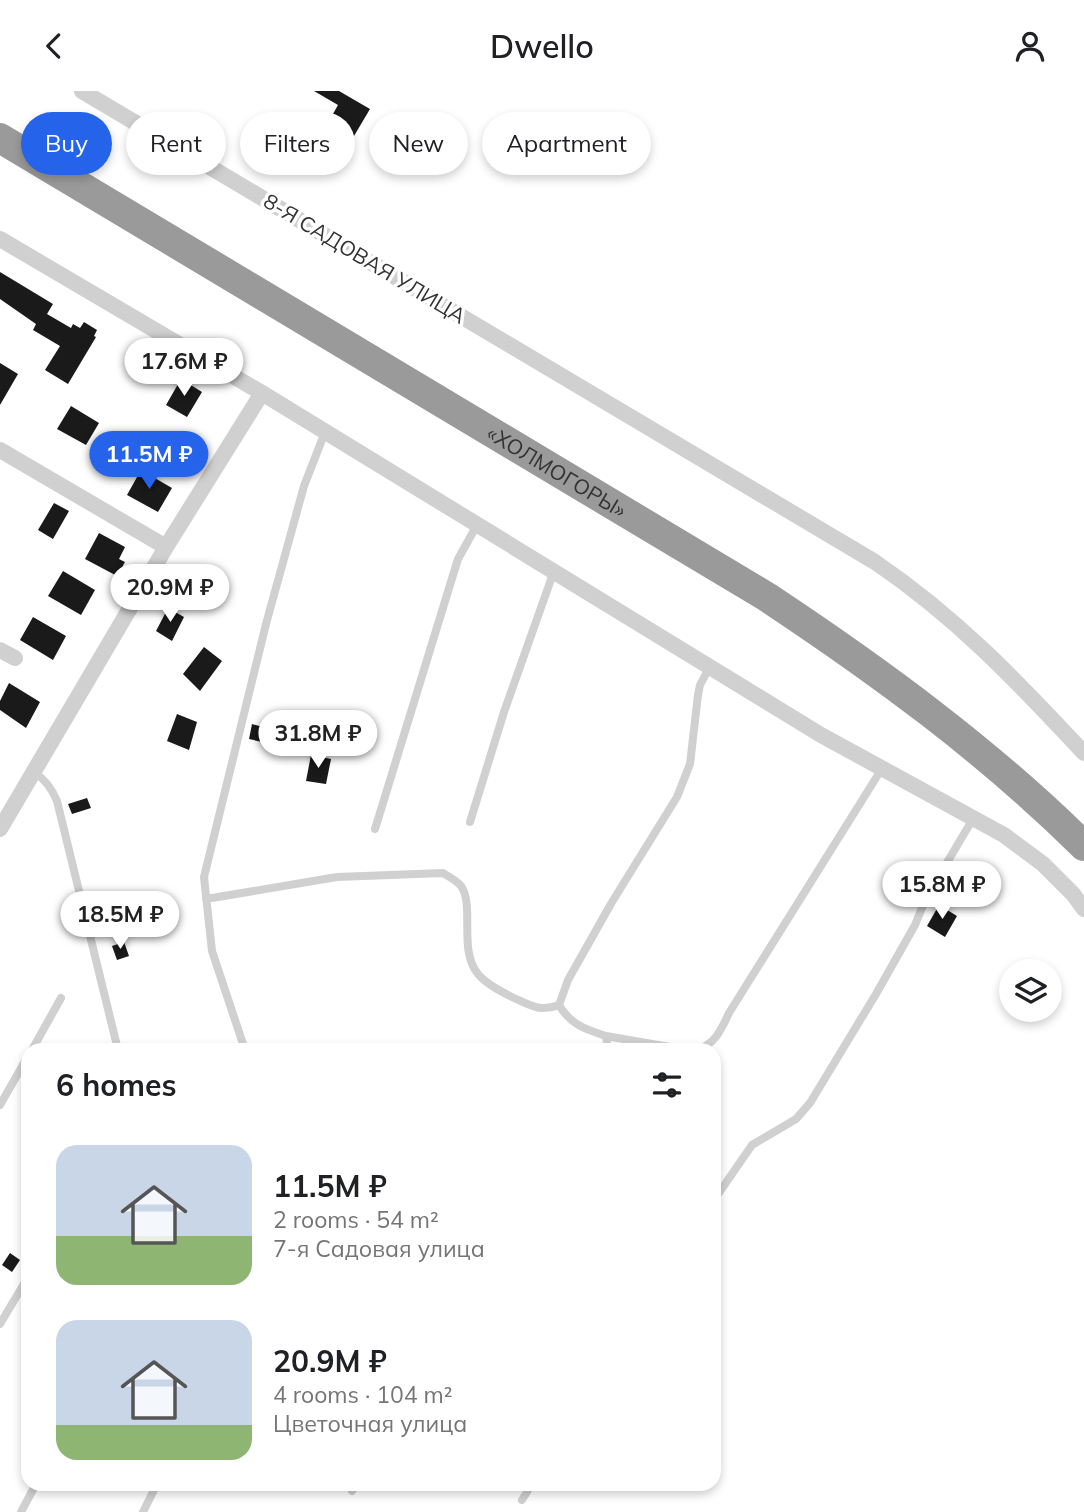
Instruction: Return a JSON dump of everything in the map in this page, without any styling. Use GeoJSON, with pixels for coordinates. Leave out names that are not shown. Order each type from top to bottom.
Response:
{"type":"FeatureCollection","features":[{"type":"Feature","properties":{"kind":"highway","name":"«ХОЛМОГОРЫ»"},"geometry":{"type":"LineString","coordinates":[[0,138],[767,597],[879,673],[949,726],[1019,785],[1084,846]]}},
{"type":"Feature","properties":{"kind":"street","name":"8-Я САДОВАЯ УЛИЦА"},"geometry":{"type":"LineString","coordinates":[[82,91],[875,562],[921,594],[972,637],[1084,753]]}},
{"type":"Feature","properties":{"kind":"street"},"geometry":{"type":"LineString","coordinates":[[0,239],[262,393],[709,668],[881,769],[974,817],[1043,864],[1084,909]]}},
{"type":"Feature","properties":{"kind":"street"},"geometry":{"type":"LineString","coordinates":[[0,828],[35,773],[166,547],[262,393]]}},
{"type":"Feature","properties":{"kind":"street"},"geometry":{"type":"LineString","coordinates":[[0,450],[166,547]]}},
{"type":"Feature","properties":{"kind":"street"},"geometry":{"type":"LineString","coordinates":[[0,650],[15,658]]}},
{"type":"Feature","properties":{"kind":"lane"},"geometry":{"type":"LineString","coordinates":[[243,1043],[212,951],[204,877],[266,624],[304,486],[325,432]]}},
{"type":"Feature","properties":{"kind":"lane"},"geometry":{"type":"LineString","coordinates":[[374,829],[454,570],[477,525]]}},
{"type":"Feature","properties":{"kind":"lane"},"geometry":{"type":"LineString","coordinates":[[470,822],[504,712],[554,571]]}},
{"type":"Feature","properties":{"kind":"lane"},"geometry":{"type":"LineString","coordinates":[[206,899],[337,877],[443,873],[463,888],[466,937],[472,965],[479,976],[504,993],[535,1008],[546,1010],[559,1005],[580,957],[677,797],[690,764],[698,695],[709,668]]}},
{"type":"Feature","properties":{"kind":"lane"},"geometry":{"type":"LineString","coordinates":[[711,1043],[716,1039],[736,1001],[881,769]]}},
{"type":"Feature","properties":{"kind":"lane"},"geometry":{"type":"LineString","coordinates":[[35,773],[44,778],[57,801],[116,1043]]}},
{"type":"Feature","properties":{"kind":"lane"},"geometry":{"type":"LineString","coordinates":[[721,1190],[752,1145],[796,1119],[810,1103],[876,994],[915,925],[926,898],[974,817]]}},
{"type":"Feature","properties":{"kind":"lane"},"geometry":{"type":"LineString","coordinates":[[36,1043],[61,998]]}},
{"type":"Feature","properties":{"kind":"lane"},"geometry":{"type":"LineString","coordinates":[[559,1005],[567,1019],[581,1028],[606,1036],[646,1043]]}},
{"type":"Feature","properties":{"kind":"lane"},"geometry":{"type":"LineString","coordinates":[[606,1036],[607,1043]]}},
{"type":"Feature","properties":{"kind":"lane"},"geometry":{"type":"LineString","coordinates":[[0,1105],[21,1068]]}},
{"type":"Feature","properties":{"kind":"lane"},"geometry":{"type":"LineString","coordinates":[[0,1324],[21,1289]]}},
{"type":"Feature","properties":{"kind":"lane"},"geometry":{"type":"LineString","coordinates":[[21,1512],[32,1491]]}},
{"type":"Feature","properties":{"kind":"lane"},"geometry":{"type":"LineString","coordinates":[[142,1512],[153,1491]]}},
{"type":"Feature","properties":{"kind":"lane"},"geometry":{"type":"LineString","coordinates":[[522,1500],[527,1491]]}},
{"type":"Feature","properties":{"kind":"building"},"geometry":{"type":"Polygon","coordinates":[[[314,91],[339,91],[370,109],[355,134],[355,112],[334,112],[338,105],[314,91]]]}},
{"type":"Feature","properties":{"kind":"building"},"geometry":{"type":"Polygon","coordinates":[[[0,272],[53,304],[47,314],[71,328],[73,324],[80,328],[84,322],[97,330],[94,336],[96,337],[68,384],[45,370],[60,346],[33,330],[36,324],[0,299],[0,272]]]}},
{"type":"Feature","properties":{"kind":"building"},"geometry":{"type":"Polygon","coordinates":[[[0,363],[18,374],[0,405],[0,363]]]}},
{"type":"Feature","properties":{"kind":"building"},"geometry":{"type":"Polygon","coordinates":[[[181,379],[202,392],[187,417],[166,405],[181,379]]]}},
{"type":"Feature","properties":{"kind":"building"},"geometry":{"type":"Polygon","coordinates":[[[71,406],[99,423],[86,445],[57,429],[71,406]]]}},
{"type":"Feature","properties":{"kind":"building"},"geometry":{"type":"Polygon","coordinates":[[[141,470],[172,488],[158,512],[127,495],[141,470]]]}},
{"type":"Feature","properties":{"kind":"building"},"geometry":{"type":"Polygon","coordinates":[[[54,503],[69,511],[53,539],[38,530],[54,503]]]}},
{"type":"Feature","properties":{"kind":"building"},"geometry":{"type":"Polygon","coordinates":[[[99,533],[125,547],[119,559],[125,562],[117,576],[85,559],[99,533]]]}},
{"type":"Feature","properties":{"kind":"building"},"geometry":{"type":"Polygon","coordinates":[[[63,571],[95,590],[81,615],[48,596],[63,571]]]}},
{"type":"Feature","properties":{"kind":"building"},"geometry":{"type":"Polygon","coordinates":[[[168,608],[184,617],[172,641],[156,631],[168,608]]]}},
{"type":"Feature","properties":{"kind":"building"},"geometry":{"type":"Polygon","coordinates":[[[33,617],[66,636],[53,660],[20,640],[33,617]]]}},
{"type":"Feature","properties":{"kind":"building"},"geometry":{"type":"Polygon","coordinates":[[[204,647],[222,661],[200,691],[183,674],[204,647]]]}},
{"type":"Feature","properties":{"kind":"building"},"geometry":{"type":"Polygon","coordinates":[[[9,683],[40,702],[26,728],[0,710],[0,701],[9,683]]]}},
{"type":"Feature","properties":{"kind":"building"},"geometry":{"type":"Polygon","coordinates":[[[177,714],[197,722],[189,750],[167,741],[177,714]]]}},
{"type":"Feature","properties":{"kind":"building"},"geometry":{"type":"Polygon","coordinates":[[[252,724],[266,728],[262,742],[249,739],[252,724]]]}},
{"type":"Feature","properties":{"kind":"building"},"geometry":{"type":"Polygon","coordinates":[[[311,755],[331,759],[326,784],[306,781],[311,755]]]}},
{"type":"Feature","properties":{"kind":"building"},"geometry":{"type":"Polygon","coordinates":[[[87,798],[91,808],[72,814],[68,804],[87,798]]]}},
{"type":"Feature","properties":{"kind":"building"},"geometry":{"type":"Polygon","coordinates":[[[939,905],[957,916],[945,937],[927,926],[939,905]]]}},
{"type":"Feature","properties":{"kind":"building"},"geometry":{"type":"Polygon","coordinates":[[[124,942],[129,956],[117,960],[112,946],[124,942]]]}},
{"type":"Feature","properties":{"kind":"building"},"geometry":{"type":"Polygon","coordinates":[[[10,1253],[20,1260],[12,1272],[2,1265],[10,1253]]]}}]}
